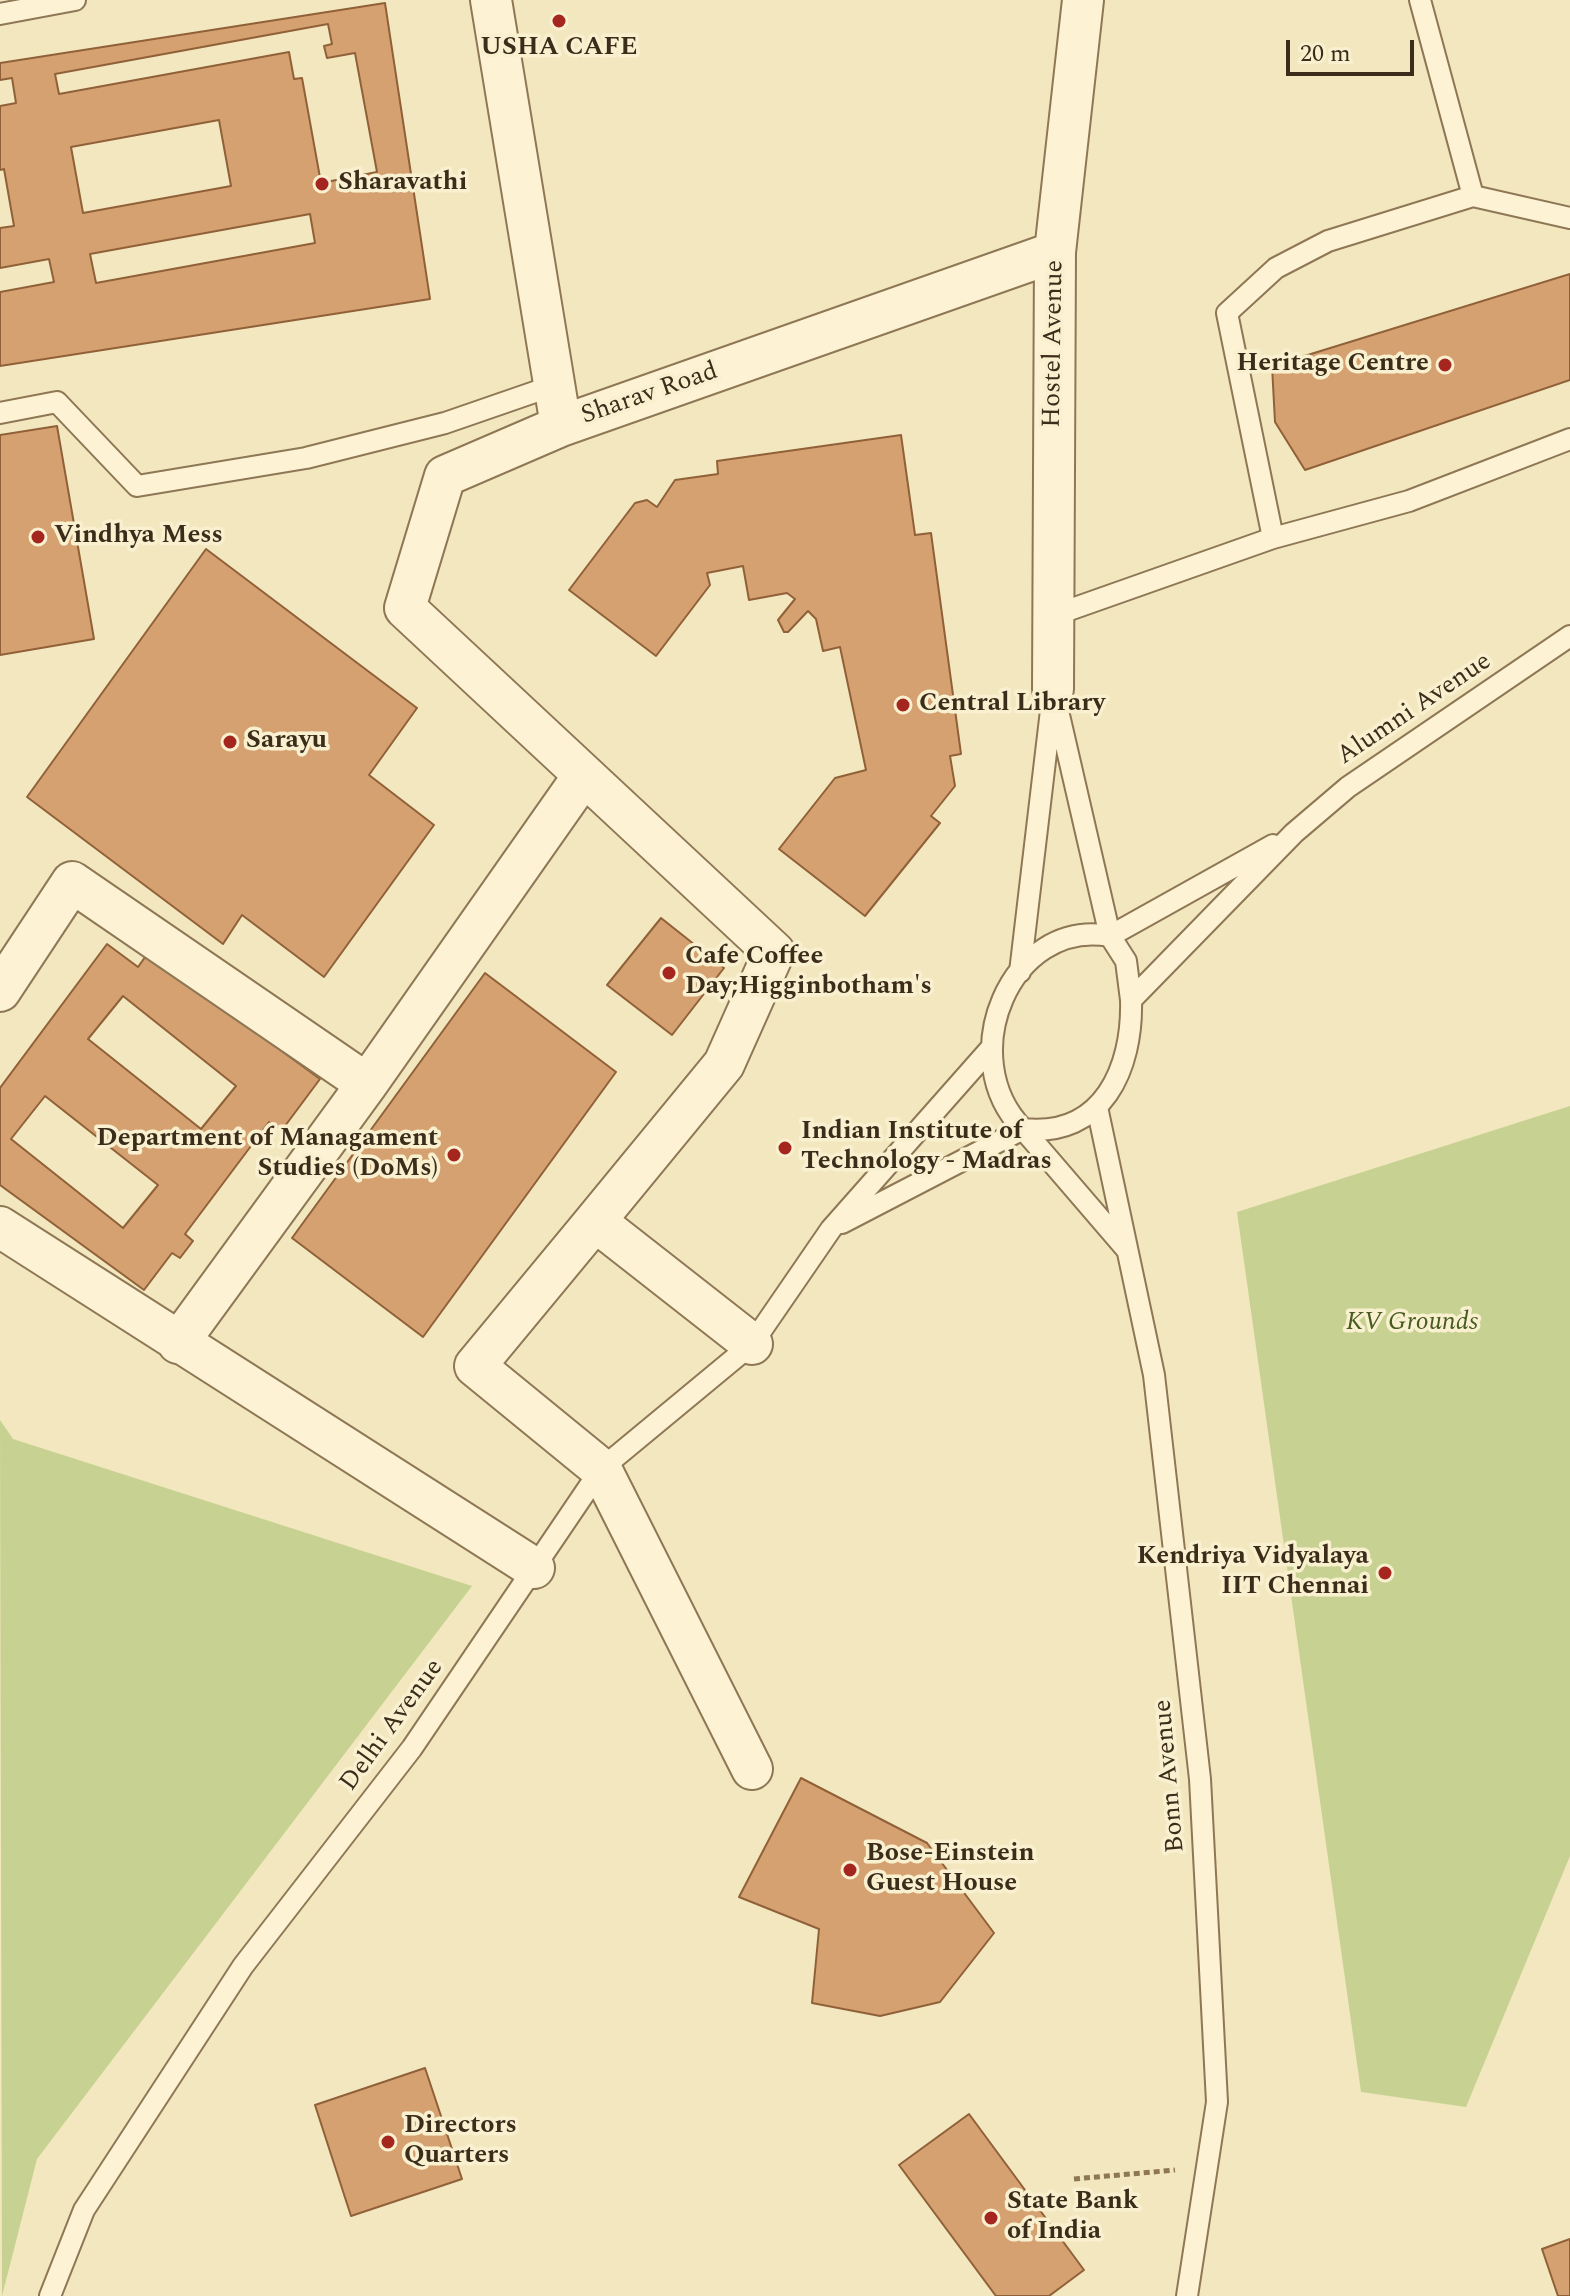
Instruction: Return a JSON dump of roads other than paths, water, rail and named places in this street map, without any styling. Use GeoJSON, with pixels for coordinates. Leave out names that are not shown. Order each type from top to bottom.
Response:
{"type":"FeatureCollection","features":[{"type":"Feature","properties":{"kind":"street","name":"Sharav Road"},"geometry":{"type":"LineString","coordinates":[[491,0],[561,426],[1055,252]]}},
{"type":"Feature","properties":{"kind":"street","name":"Hostel Avenue"},"geometry":{"type":"LineString","coordinates":[[1053,689],[1055,252],[1083,0]]}},
{"type":"Feature","properties":{"kind":"street"},"geometry":{"type":"LineString","coordinates":[[561,426],[445,476],[405,608],[774,952],[724,1064],[475,1366],[601,1469],[752,1769]]}},
{"type":"Feature","properties":{"kind":"street"},"geometry":{"type":"LineString","coordinates":[[178,1343],[367,1084],[584,775]]}},
{"type":"Feature","properties":{"kind":"street"},"geometry":{"type":"LineString","coordinates":[[0,991],[72,882],[367,1084]]}},
{"type":"Feature","properties":{"kind":"street"},"geometry":{"type":"LineString","coordinates":[[595,1221],[752,1344]]}},
{"type":"Feature","properties":{"kind":"street"},"geometry":{"type":"LineString","coordinates":[[0,1227],[534,1568]]}},
{"type":"Feature","properties":{"kind":"lane"},"geometry":{"type":"LineString","coordinates":[[0,14],[75,0]]}},
{"type":"Feature","properties":{"kind":"lane"},"geometry":{"type":"LineString","coordinates":[[1420,0],[1473,196]]}},
{"type":"Feature","properties":{"kind":"lane"},"geometry":{"type":"LineString","coordinates":[[1273,538],[1233,357],[1227,313],[1276,268],[1328,241],[1473,196],[1570,218]]}},
{"type":"Feature","properties":{"kind":"lane"},"geometry":{"type":"LineString","coordinates":[[0,413],[57,402],[137,486],[306,458],[445,423],[555,385]]}},
{"type":"Feature","properties":{"kind":"lane"},"geometry":{"type":"LineString","coordinates":[[1052,616],[1273,538],[1409,501],[1570,439]]}},
{"type":"Feature","properties":{"kind":"lane","name":"Alumni Avenue"},"geometry":{"type":"LineString","coordinates":[[1294,833],[1348,787],[1570,636]]}},
{"type":"Feature","properties":{"kind":"lane"},"geometry":{"type":"LineString","coordinates":[[831,1229],[1023,1129],[1059,1129],[1077,1122],[1097,1107],[1121,1070],[1132,1022],[1126,961],[1110,936],[1053,689]]}},
{"type":"Feature","properties":{"kind":"lane"},"geometry":{"type":"LineString","coordinates":[[1020,972],[1053,689]]}},
{"type":"Feature","properties":{"kind":"lane"},"geometry":{"type":"LineString","coordinates":[[1130,1254],[1009,1115],[1000,1097],[991,1072],[991,1048],[1004,996],[1020,972],[1043,949],[1067,936],[1091,932],[1110,936],[1294,833]]}},
{"type":"Feature","properties":{"kind":"lane"},"geometry":{"type":"LineString","coordinates":[[1131,1000],[1294,833]]}},
{"type":"Feature","properties":{"kind":"lane","name":"Delhi Avenue"},"geometry":{"type":"LineString","coordinates":[[50,2296],[84,2210],[243,1966],[412,1748],[601,1469],[752,1344],[831,1229],[991,1048]]}},
{"type":"Feature","properties":{"kind":"lane","name":"Bonn Avenue"},"geometry":{"type":"LineString","coordinates":[[1097,1107],[1154,1375],[1200,1779],[1217,2102],[1187,2296]]}},
{"type":"Feature","properties":{"kind":"place","name":"USHA CAFE"},"geometry":{"type":"Point","coordinates":[559,21]}},
{"type":"Feature","properties":{"kind":"place","name":"Sharavathi"},"geometry":{"type":"Point","coordinates":[322,184]}},
{"type":"Feature","properties":{"kind":"place","name":"Heritage Centre"},"geometry":{"type":"Point","coordinates":[1445,365]}},
{"type":"Feature","properties":{"kind":"place","name":"Vindhya Mess"},"geometry":{"type":"Point","coordinates":[38,537]}},
{"type":"Feature","properties":{"kind":"place","name":"Central Library"},"geometry":{"type":"Point","coordinates":[903,705]}},
{"type":"Feature","properties":{"kind":"place","name":"Sarayu"},"geometry":{"type":"Point","coordinates":[230,742]}},
{"type":"Feature","properties":{"kind":"place","name":"Cafe Coffee Day;Higginbotham's"},"geometry":{"type":"Point","coordinates":[669,973]}},
{"type":"Feature","properties":{"kind":"place","name":"Indian Institute of Technology - Madras"},"geometry":{"type":"Point","coordinates":[785,1148]}},
{"type":"Feature","properties":{"kind":"place","name":"Department of Managament Studies (DoMs)"},"geometry":{"type":"Point","coordinates":[454,1155]}},
{"type":"Feature","properties":{"kind":"place","name":"Kendriya Vidyalaya IIT Chennai"},"geometry":{"type":"Point","coordinates":[1385,1573]}},
{"type":"Feature","properties":{"kind":"place","name":"Bose-Einstein Guest House"},"geometry":{"type":"Point","coordinates":[850,1870]}},
{"type":"Feature","properties":{"kind":"place","name":"Directors Quarters"},"geometry":{"type":"Point","coordinates":[388,2142]}},
{"type":"Feature","properties":{"kind":"place","name":"State Bank of India"},"geometry":{"type":"Point","coordinates":[991,2218]}},
{"type":"Feature","properties":{"kind":"park label","name":"KV Grounds"},"geometry":{"type":"Point","coordinates":[1412,1324]}}]}
